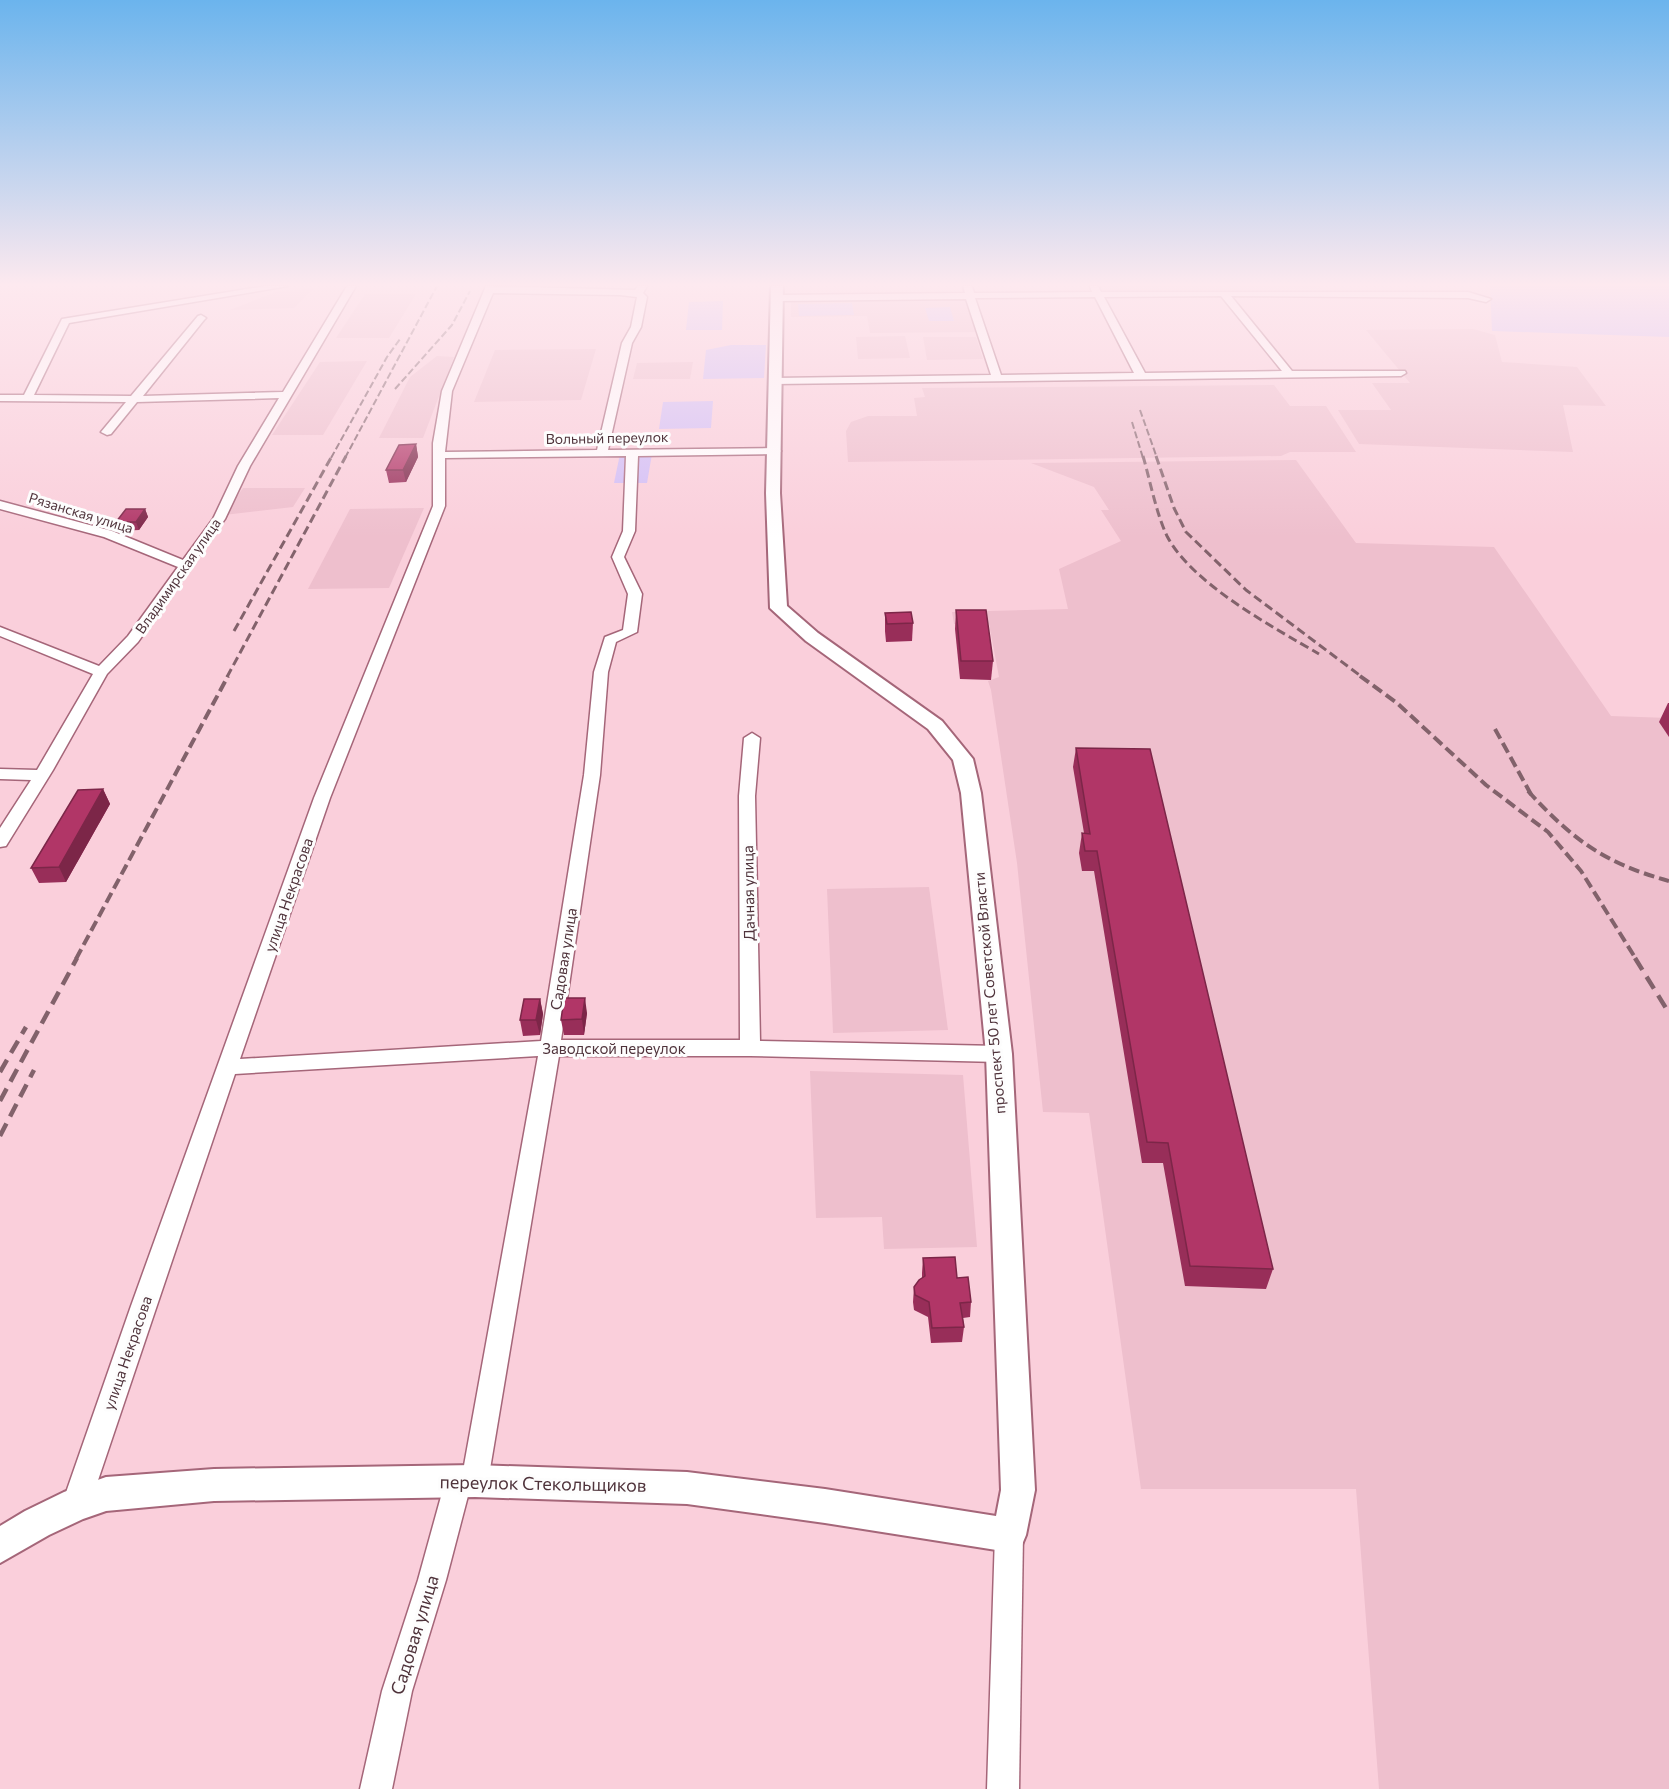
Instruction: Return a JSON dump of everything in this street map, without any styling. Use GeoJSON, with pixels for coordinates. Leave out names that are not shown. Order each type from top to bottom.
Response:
{"type":"FeatureCollection","features":[{"type":"Feature","properties":{"kind":"main road","name":"проспект 50 лет Советской Власти"},"geometry":{"type":"LineString","coordinates":[[774,369],[775,551],[779,608],[812,637],[935,725],[963,759],[971,793],[999,1054],[1018,1490],[1009,1535]]}},
{"type":"Feature","properties":{"kind":"main road","name":"переулок Стекольщиков"},"geometry":{"type":"LineString","coordinates":[[0,1546],[37,1523],[76,1504],[106,1494],[214,1485],[466,1481],[687,1488],[825,1506],[1009,1535]]}},
{"type":"Feature","properties":{"kind":"street"},"geometry":{"type":"LineString","coordinates":[[27,399],[41,369]]}},
{"type":"Feature","properties":{"kind":"street"},"geometry":{"type":"LineString","coordinates":[[107,432],[157,369]]}},
{"type":"Feature","properties":{"kind":"street","name":"Владимирская улица"},"geometry":{"type":"LineString","coordinates":[[42,775],[102,672],[133,639],[219,519],[244,466],[302,369]]}},
{"type":"Feature","properties":{"kind":"street","name":"улица Некрасова"},"geometry":{"type":"LineString","coordinates":[[76,1504],[143,1306],[322,798],[439,506],[439,443],[447,391],[456,369]]}},
{"type":"Feature","properties":{"kind":"street"},"geometry":{"type":"LineString","coordinates":[[602,453],[620,369]]}},
{"type":"Feature","properties":{"kind":"street"},"geometry":{"type":"LineString","coordinates":[[995,369],[998,379]]}},
{"type":"Feature","properties":{"kind":"street"},"geometry":{"type":"LineString","coordinates":[[1138,369],[1141,376]]}},
{"type":"Feature","properties":{"kind":"street"},"geometry":{"type":"LineString","coordinates":[[1285,369],[1289,374]]}},
{"type":"Feature","properties":{"kind":"street"},"geometry":{"type":"LineString","coordinates":[[774,381],[1401,373]]}},
{"type":"Feature","properties":{"kind":"street"},"geometry":{"type":"LineString","coordinates":[[0,398],[132,399],[287,395]]}},
{"type":"Feature","properties":{"kind":"street","name":"Вольный переулок"},"geometry":{"type":"LineString","coordinates":[[440,455],[775,452]]}},
{"type":"Feature","properties":{"kind":"street","name":"Садовая улица"},"geometry":{"type":"LineString","coordinates":[[376,1789],[396,1691],[466,1481],[550,1048],[592,775],[601,672],[610,640],[630,632],[634,594],[618,557],[629,531],[632,453]]}},
{"type":"Feature","properties":{"kind":"street","name":"Рязанская улица"},"geometry":{"type":"LineString","coordinates":[[0,505],[108,534],[186,566]]}},
{"type":"Feature","properties":{"kind":"street"},"geometry":{"type":"LineString","coordinates":[[0,631],[102,672]]}},
{"type":"Feature","properties":{"kind":"street","name":"Дачная улица"},"geometry":{"type":"LineString","coordinates":[[750,1048],[747,796],[752,738]]}},
{"type":"Feature","properties":{"kind":"street"},"geometry":{"type":"LineString","coordinates":[[0,774],[42,775]]}},
{"type":"Feature","properties":{"kind":"street"},"geometry":{"type":"LineString","coordinates":[[0,842],[42,775]]}},
{"type":"Feature","properties":{"kind":"street","name":"Заводской переулок"},"geometry":{"type":"LineString","coordinates":[[229,1067],[550,1048],[750,1048],[999,1054]]}},
{"type":"Feature","properties":{"kind":"street","name":"проспект 50 лет Советской Власти"},"geometry":{"type":"LineString","coordinates":[[1003,1789],[1009,1535]]}},
{"type":"Feature","properties":{"kind":"shaded area"},"geometry":{"type":"Polygon","coordinates":[[[315,369],[362,369],[323,435],[272,435],[315,369]]]}},
{"type":"Feature","properties":{"kind":"shaded area"},"geometry":{"type":"Polygon","coordinates":[[[420,369],[449,369],[423,438],[379,438],[410,377],[420,369]]]}},
{"type":"Feature","properties":{"kind":"shaded area"},"geometry":{"type":"Polygon","coordinates":[[[487,369],[590,369],[581,400],[474,402],[487,369]]]}},
{"type":"Feature","properties":{"kind":"shaded area"},"geometry":{"type":"Polygon","coordinates":[[[635,369],[692,369],[690,379],[633,379],[635,369]]]}},
{"type":"Feature","properties":{"kind":"shaded area"},"geometry":{"type":"Polygon","coordinates":[[[704,369],[765,369],[764,378],[703,379],[704,369]]]}},
{"type":"Feature","properties":{"kind":"shaded area"},"geometry":{"type":"Polygon","coordinates":[[[1399,369],[1579,369],[1606,406],[1563,405],[1573,452],[1359,444],[1338,410],[1391,410],[1372,383],[1410,383],[1399,369]]]}},
{"type":"Feature","properties":{"kind":"shaded area"},"geometry":{"type":"Polygon","coordinates":[[[1274,385],[1290,406],[1326,406],[1356,452],[1290,452],[1281,456],[848,462],[846,431],[851,422],[868,416],[917,416],[914,398],[925,397],[922,388],[1274,385]]]}},
{"type":"Feature","properties":{"kind":"shaded area"},"geometry":{"type":"Polygon","coordinates":[[[713,401],[711,428],[659,429],[663,402],[713,401]]]}},
{"type":"Feature","properties":{"kind":"shaded area"},"geometry":{"type":"Polygon","coordinates":[[[620,454],[652,454],[647,483],[614,483],[620,454]]]}},
{"type":"Feature","properties":{"kind":"shaded area"},"geometry":{"type":"Polygon","coordinates":[[[1296,460],[1356,543],[1494,547],[1611,716],[1669,718],[1669,1789],[1379,1789],[1356,1489],[1141,1489],[1089,1113],[1043,1112],[1017,863],[988,681],[999,677],[989,624],[954,624],[952,612],[1068,609],[1059,569],[1121,541],[1101,510],[1109,510],[1094,487],[1031,463],[1296,460]]]}},
{"type":"Feature","properties":{"kind":"shaded area"},"geometry":{"type":"Polygon","coordinates":[[[243,488],[305,488],[293,507],[224,515],[243,488]]]}},
{"type":"Feature","properties":{"kind":"shaded area"},"geometry":{"type":"Polygon","coordinates":[[[424,508],[389,588],[308,589],[350,509],[424,508]]]}},
{"type":"Feature","properties":{"kind":"shaded area"},"geometry":{"type":"Polygon","coordinates":[[[929,887],[948,1030],[833,1033],[827,889],[929,887]]]}},
{"type":"Feature","properties":{"kind":"shaded area"},"geometry":{"type":"Polygon","coordinates":[[[810,1071],[963,1075],[977,1247],[884,1249],[882,1217],[816,1218],[810,1071]]]}},
{"type":"Feature","properties":{"kind":"building"},"geometry":{"type":"Polygon","coordinates":[[[416,444],[403,470],[386,470],[399,445],[416,444]]]}},
{"type":"Feature","properties":{"kind":"building"},"geometry":{"type":"Polygon","coordinates":[[[126,509],[145,509],[136,522],[116,522],[126,509]]]}},
{"type":"Feature","properties":{"kind":"building"},"geometry":{"type":"Polygon","coordinates":[[[956,610],[986,610],[993,661],[961,661],[956,610]]]}},
{"type":"Feature","properties":{"kind":"building"},"geometry":{"type":"Polygon","coordinates":[[[911,612],[913,623],[887,624],[885,613],[911,612]]]}},
{"type":"Feature","properties":{"kind":"building"},"geometry":{"type":"Polygon","coordinates":[[[1076,748],[1150,749],[1273,1269],[1190,1266],[1168,1143],[1147,1142],[1097,851],[1085,851],[1082,833],[1090,834],[1076,748]]]}},
{"type":"Feature","properties":{"kind":"building"},"geometry":{"type":"Polygon","coordinates":[[[103,789],[59,867],[31,868],[78,790],[103,789]]]}},
{"type":"Feature","properties":{"kind":"building"},"geometry":{"type":"Polygon","coordinates":[[[564,998],[585,998],[582,1019],[561,1020],[564,998]]]}},
{"type":"Feature","properties":{"kind":"building"},"geometry":{"type":"Polygon","coordinates":[[[524,999],[540,999],[536,1020],[520,1020],[524,999]]]}},
{"type":"Feature","properties":{"kind":"building"},"geometry":{"type":"Polygon","coordinates":[[[955,1257],[957,1278],[968,1277],[971,1302],[960,1303],[964,1327],[932,1328],[929,1302],[915,1295],[914,1287],[925,1276],[923,1258],[955,1257]]]}},
{"type":"Feature","properties":{"kind":"railway"},"geometry":{"type":"LineString","coordinates":[[331,458],[380,369]]}},
{"type":"Feature","properties":{"kind":"railway"},"geometry":{"type":"LineString","coordinates":[[345,458],[392,369]]}},
{"type":"Feature","properties":{"kind":"railway"},"geometry":{"type":"LineString","coordinates":[[395,389],[412,369]]}},
{"type":"Feature","properties":{"kind":"railway"},"geometry":{"type":"LineString","coordinates":[[1140,410],[1157,458]]}},
{"type":"Feature","properties":{"kind":"railway"},"geometry":{"type":"LineString","coordinates":[[1132,422],[1143,458]]}},
{"type":"Feature","properties":{"kind":"railway"},"geometry":{"type":"LineString","coordinates":[[234,631],[332,456]]}},
{"type":"Feature","properties":{"kind":"railway"},"geometry":{"type":"LineString","coordinates":[[227,677],[346,456]]}},
{"type":"Feature","properties":{"kind":"railway"},"geometry":{"type":"LineString","coordinates":[[1143,456],[1163,527],[1179,554],[1195,571],[1235,603],[1319,654]]}},
{"type":"Feature","properties":{"kind":"railway"},"geometry":{"type":"LineString","coordinates":[[1156,456],[1174,508],[1186,532],[1246,590],[1362,677]]}},
{"type":"Feature","properties":{"kind":"railway"},"geometry":{"type":"LineString","coordinates":[[76,959],[228,676]]}},
{"type":"Feature","properties":{"kind":"railway"},"geometry":{"type":"LineString","coordinates":[[1360,676],[1397,703],[1486,785],[1548,832],[1581,871],[1636,959]]}},
{"type":"Feature","properties":{"kind":"railway"},"geometry":{"type":"LineString","coordinates":[[1495,729],[1531,794]]}},
{"type":"Feature","properties":{"kind":"railway"},"geometry":{"type":"LineString","coordinates":[[1528,791],[1531,794]]}},
{"type":"Feature","properties":{"kind":"railway"},"geometry":{"type":"LineString","coordinates":[[1531,794],[1560,823],[1591,848],[1626,866],[1669,881]]}},
{"type":"Feature","properties":{"kind":"railway"},"geometry":{"type":"LineString","coordinates":[[1531,794],[1533,798]]}},
{"type":"Feature","properties":{"kind":"railway"},"geometry":{"type":"LineString","coordinates":[[0,1101],[77,958]]}},
{"type":"Feature","properties":{"kind":"railway"},"geometry":{"type":"LineString","coordinates":[[1635,958],[1669,1013]]}},
{"type":"Feature","properties":{"kind":"railway"},"geometry":{"type":"LineString","coordinates":[[0,1072],[26,1027]]}},
{"type":"Feature","properties":{"kind":"railway"},"geometry":{"type":"LineString","coordinates":[[0,1136],[34,1070]]}}]}
